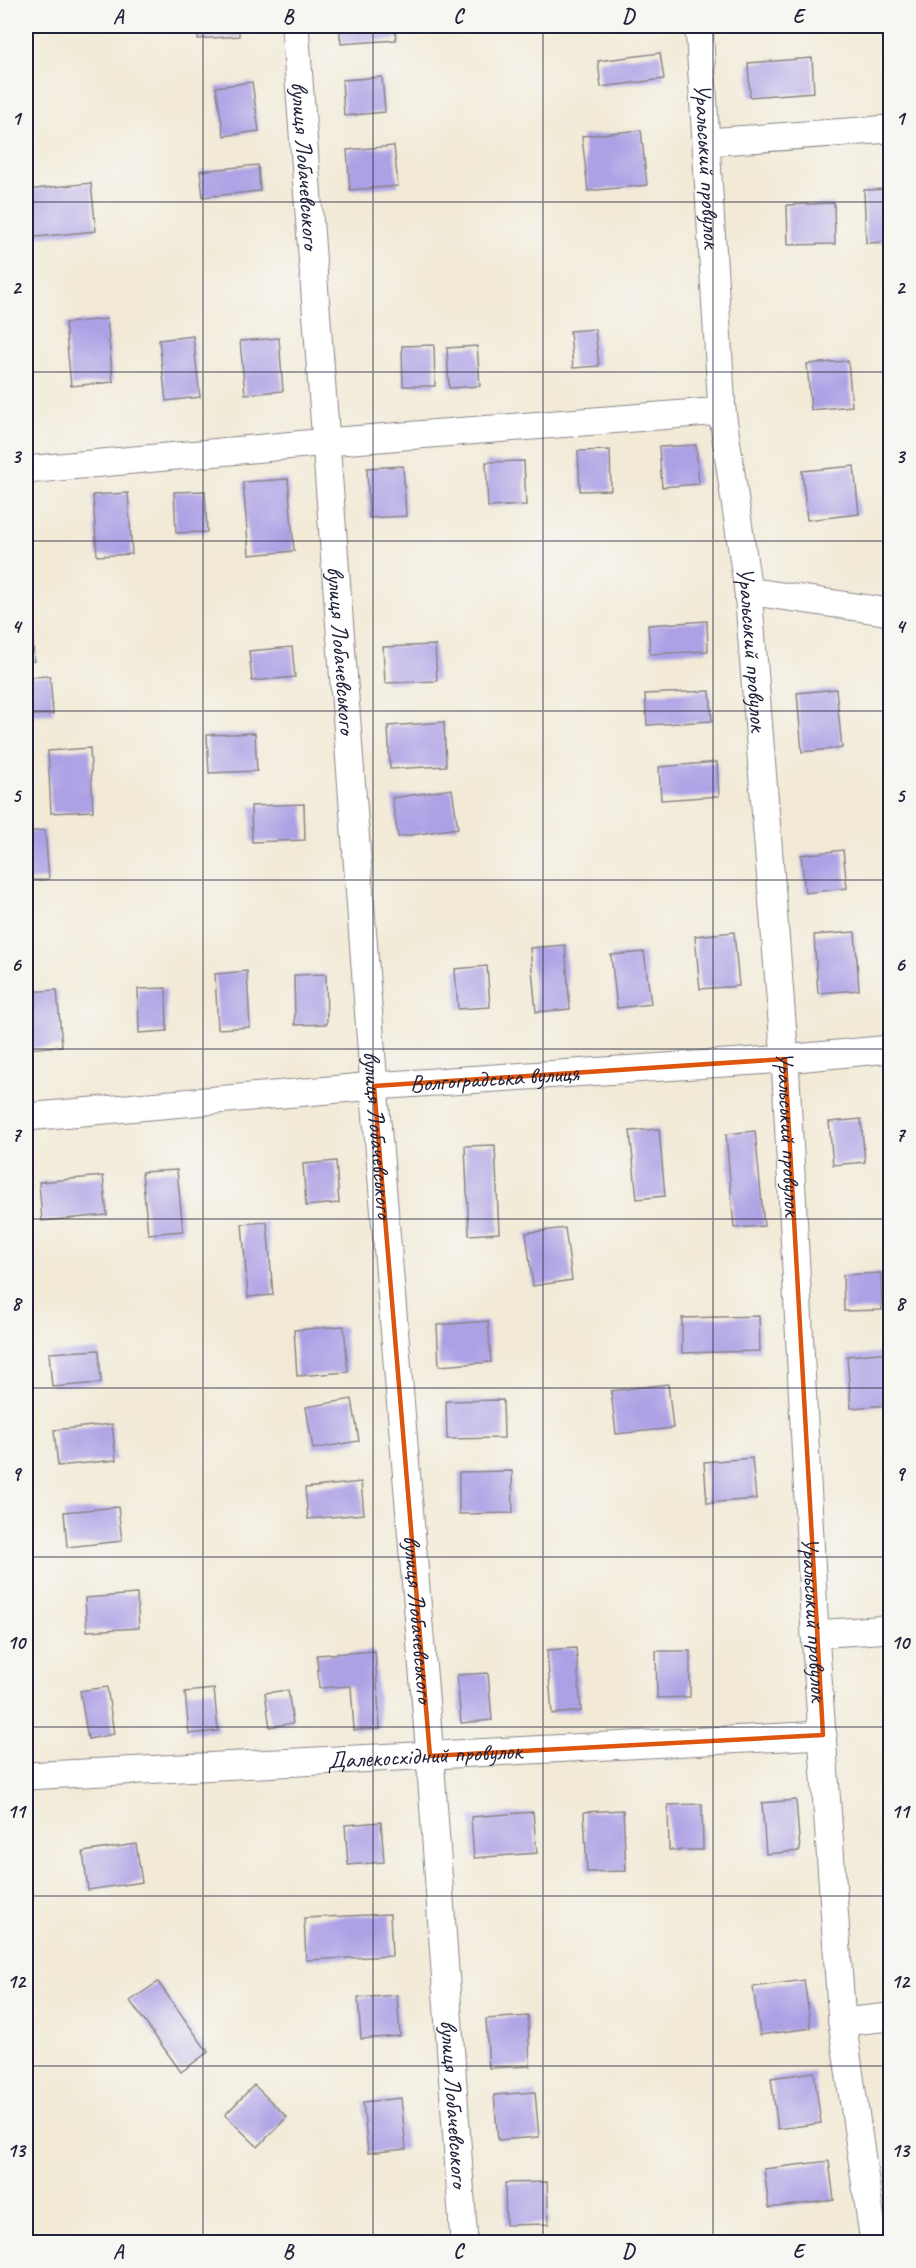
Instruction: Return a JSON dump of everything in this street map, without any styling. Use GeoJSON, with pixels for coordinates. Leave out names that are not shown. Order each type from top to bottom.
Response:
{"type":"FeatureCollection","features":[{"type":"Feature","properties":{"kind":"street","name":"вулиця Лобачевського"},"geometry":{"type":"LineString","coordinates":[[295,26],[374,1086],[430,1756],[464,2242]]}},
{"type":"Feature","properties":{"kind":"street","name":"Уральський провулок"},"geometry":{"type":"LineString","coordinates":[[699,26],[722,411],[748,591],[785,1059],[815,1634],[842,2022],[874,2242]]}},
{"type":"Feature","properties":{"kind":"street"},"geometry":{"type":"LineString","coordinates":[[707,142],[891,129]]}},
{"type":"Feature","properties":{"kind":"street"},"geometry":{"type":"LineString","coordinates":[[26,470],[327,442],[722,411]]}},
{"type":"Feature","properties":{"kind":"street"},"geometry":{"type":"LineString","coordinates":[[748,591],[891,612]]}},
{"type":"Feature","properties":{"kind":"street","name":"Волгоградська вулиця"},"geometry":{"type":"LineString","coordinates":[[26,1117],[374,1086],[785,1059],[891,1049]]}},
{"type":"Feature","properties":{"kind":"street"},"geometry":{"type":"LineString","coordinates":[[815,1634],[891,1629]]}},
{"type":"Feature","properties":{"kind":"street","name":"Далекосхідний провулок"},"geometry":{"type":"LineString","coordinates":[[26,1776],[823,1735]]}},
{"type":"Feature","properties":{"kind":"street"},"geometry":{"type":"LineString","coordinates":[[842,2022],[891,2017]]}},
{"type":"Feature","properties":{"kind":"highlighted area"},"geometry":{"type":"Polygon","coordinates":[[[785,1059],[823,1735],[430,1756],[374,1086],[785,1059]]]}},
{"type":"Feature","properties":{"kind":"building"},"geometry":{"type":"Polygon","coordinates":[[[198,26],[239,26],[239,36],[198,39],[198,26]]]}},
{"type":"Feature","properties":{"kind":"building"},"geometry":{"type":"Polygon","coordinates":[[[339,26],[395,26],[396,40],[341,44],[339,26]]]}},
{"type":"Feature","properties":{"kind":"building"},"geometry":{"type":"Polygon","coordinates":[[[660,53],[664,79],[601,87],[598,61],[660,53]]]}},
{"type":"Feature","properties":{"kind":"building"},"geometry":{"type":"Polygon","coordinates":[[[812,58],[814,92],[750,97],[748,63],[812,58]]]}},
{"type":"Feature","properties":{"kind":"building"},"geometry":{"type":"Polygon","coordinates":[[[382,77],[385,112],[344,116],[342,80],[382,77]]]}},
{"type":"Feature","properties":{"kind":"building"},"geometry":{"type":"Polygon","coordinates":[[[252,82],[259,131],[224,136],[216,87],[252,82]]]}},
{"type":"Feature","properties":{"kind":"building"},"geometry":{"type":"Polygon","coordinates":[[[641,130],[647,185],[588,191],[582,136],[641,130]]]}},
{"type":"Feature","properties":{"kind":"building"},"geometry":{"type":"Polygon","coordinates":[[[394,146],[398,186],[350,190],[347,150],[394,146]]]}},
{"type":"Feature","properties":{"kind":"building"},"geometry":{"type":"Polygon","coordinates":[[[258,165],[260,191],[203,197],[200,171],[258,165]]]}},
{"type":"Feature","properties":{"kind":"building"},"geometry":{"type":"Polygon","coordinates":[[[91,183],[96,231],[26,238],[26,190],[91,183]]]}},
{"type":"Feature","properties":{"kind":"building"},"geometry":{"type":"Polygon","coordinates":[[[890,189],[890,242],[866,243],[864,190],[890,189]]]}},
{"type":"Feature","properties":{"kind":"building"},"geometry":{"type":"Polygon","coordinates":[[[834,203],[835,244],[788,245],[787,205],[834,203]]]}},
{"type":"Feature","properties":{"kind":"building"},"geometry":{"type":"Polygon","coordinates":[[[107,319],[113,382],[71,386],[65,323],[107,319]]]}},
{"type":"Feature","properties":{"kind":"building"},"geometry":{"type":"Polygon","coordinates":[[[595,329],[599,366],[573,368],[570,331],[595,329]]]}},
{"type":"Feature","properties":{"kind":"building"},"geometry":{"type":"Polygon","coordinates":[[[193,336],[200,397],[166,401],[159,340],[193,336]]]}},
{"type":"Feature","properties":{"kind":"building"},"geometry":{"type":"Polygon","coordinates":[[[279,338],[283,391],[245,394],[240,341],[279,338]]]}},
{"type":"Feature","properties":{"kind":"building"},"geometry":{"type":"Polygon","coordinates":[[[434,345],[435,386],[403,386],[402,346],[434,345]]]}},
{"type":"Feature","properties":{"kind":"building"},"geometry":{"type":"Polygon","coordinates":[[[477,346],[480,386],[449,388],[447,348],[477,346]]]}},
{"type":"Feature","properties":{"kind":"building"},"geometry":{"type":"Polygon","coordinates":[[[848,361],[852,406],[811,410],[807,364],[848,361]]]}},
{"type":"Feature","properties":{"kind":"building"},"geometry":{"type":"Polygon","coordinates":[[[696,445],[699,484],[662,487],[659,447],[696,445]]]}},
{"type":"Feature","properties":{"kind":"building"},"geometry":{"type":"Polygon","coordinates":[[[610,450],[611,490],[580,491],[578,451],[610,450]]]}},
{"type":"Feature","properties":{"kind":"building"},"geometry":{"type":"Polygon","coordinates":[[[524,461],[526,505],[488,507],[486,462],[524,461]]]}},
{"type":"Feature","properties":{"kind":"building"},"geometry":{"type":"Polygon","coordinates":[[[403,466],[406,516],[369,518],[367,468],[403,466]]]}},
{"type":"Feature","properties":{"kind":"building"},"geometry":{"type":"Polygon","coordinates":[[[854,466],[859,514],[807,520],[802,471],[854,466]]]}},
{"type":"Feature","properties":{"kind":"building"},"geometry":{"type":"Polygon","coordinates":[[[288,479],[294,551],[249,555],[243,482],[288,479]]]}},
{"type":"Feature","properties":{"kind":"building"},"geometry":{"type":"Polygon","coordinates":[[[205,491],[207,532],[176,533],[174,492],[205,491]]]}},
{"type":"Feature","properties":{"kind":"building"},"geometry":{"type":"Polygon","coordinates":[[[128,493],[132,554],[97,556],[93,495],[128,493]]]}},
{"type":"Feature","properties":{"kind":"building"},"geometry":{"type":"Polygon","coordinates":[[[707,621],[708,651],[650,654],[648,625],[707,621]]]}},
{"type":"Feature","properties":{"kind":"building"},"geometry":{"type":"Polygon","coordinates":[[[26,627],[32,627],[34,661],[26,662],[26,627]]]}},
{"type":"Feature","properties":{"kind":"building"},"geometry":{"type":"Polygon","coordinates":[[[435,645],[437,681],[385,683],[383,647],[435,645]]]}},
{"type":"Feature","properties":{"kind":"building"},"geometry":{"type":"Polygon","coordinates":[[[292,647],[295,677],[252,681],[249,651],[292,647]]]}},
{"type":"Feature","properties":{"kind":"building"},"geometry":{"type":"Polygon","coordinates":[[[50,676],[53,714],[26,716],[26,677],[50,676]]]}},
{"type":"Feature","properties":{"kind":"building"},"geometry":{"type":"Polygon","coordinates":[[[836,689],[842,748],[802,752],[797,693],[836,689]]]}},
{"type":"Feature","properties":{"kind":"building"},"geometry":{"type":"Polygon","coordinates":[[[710,691],[712,721],[647,725],[645,694],[710,691]]]}},
{"type":"Feature","properties":{"kind":"building"},"geometry":{"type":"Polygon","coordinates":[[[444,722],[446,766],[390,769],[388,726],[444,722]]]}},
{"type":"Feature","properties":{"kind":"building"},"geometry":{"type":"Polygon","coordinates":[[[255,733],[257,771],[209,773],[207,735],[255,733]]]}},
{"type":"Feature","properties":{"kind":"building"},"geometry":{"type":"Polygon","coordinates":[[[90,748],[93,811],[51,813],[48,751],[90,748]]]}},
{"type":"Feature","properties":{"kind":"building"},"geometry":{"type":"Polygon","coordinates":[[[717,762],[719,796],[661,800],[659,767],[717,762]]]}},
{"type":"Feature","properties":{"kind":"building"},"geometry":{"type":"Polygon","coordinates":[[[452,789],[458,828],[398,837],[392,798],[452,789]]]}},
{"type":"Feature","properties":{"kind":"building"},"geometry":{"type":"Polygon","coordinates":[[[304,804],[305,840],[252,842],[251,806],[304,804]]]}},
{"type":"Feature","properties":{"kind":"building"},"geometry":{"type":"Polygon","coordinates":[[[45,830],[49,879],[26,881],[26,832],[45,830]]]}},
{"type":"Feature","properties":{"kind":"building"},"geometry":{"type":"Polygon","coordinates":[[[843,850],[847,888],[805,893],[801,855],[843,850]]]}},
{"type":"Feature","properties":{"kind":"building"},"geometry":{"type":"Polygon","coordinates":[[[734,932],[739,986],[700,989],[695,936],[734,932]]]}},
{"type":"Feature","properties":{"kind":"building"},"geometry":{"type":"Polygon","coordinates":[[[855,932],[859,990],[818,993],[814,935],[855,932]]]}},
{"type":"Feature","properties":{"kind":"building"},"geometry":{"type":"Polygon","coordinates":[[[565,945],[570,1009],[536,1012],[530,948],[565,945]]]}},
{"type":"Feature","properties":{"kind":"building"},"geometry":{"type":"Polygon","coordinates":[[[644,952],[651,1004],[617,1008],[611,955],[644,952]]]}},
{"type":"Feature","properties":{"kind":"building"},"geometry":{"type":"Polygon","coordinates":[[[487,966],[490,1007],[458,1009],[455,969],[487,966]]]}},
{"type":"Feature","properties":{"kind":"building"},"geometry":{"type":"Polygon","coordinates":[[[247,971],[250,1027],[218,1029],[215,974],[247,971]]]}},
{"type":"Feature","properties":{"kind":"building"},"geometry":{"type":"Polygon","coordinates":[[[326,974],[327,1024],[295,1025],[294,975],[326,974]]]}},
{"type":"Feature","properties":{"kind":"building"},"geometry":{"type":"Polygon","coordinates":[[[166,988],[167,1031],[139,1033],[138,989],[166,988]]]}},
{"type":"Feature","properties":{"kind":"building"},"geometry":{"type":"Polygon","coordinates":[[[57,990],[62,1046],[26,1049],[26,992],[57,990]]]}},
{"type":"Feature","properties":{"kind":"building"},"geometry":{"type":"Polygon","coordinates":[[[861,1119],[865,1162],[833,1165],[829,1122],[861,1119]]]}},
{"type":"Feature","properties":{"kind":"building"},"geometry":{"type":"Polygon","coordinates":[[[659,1129],[665,1196],[637,1199],[630,1131],[659,1129]]]}},
{"type":"Feature","properties":{"kind":"building"},"geometry":{"type":"Polygon","coordinates":[[[755,1131],[764,1226],[734,1228],[726,1134],[755,1131]]]}},
{"type":"Feature","properties":{"kind":"building"},"geometry":{"type":"Polygon","coordinates":[[[495,1145],[499,1233],[469,1235],[465,1146],[495,1145]]]}},
{"type":"Feature","properties":{"kind":"building"},"geometry":{"type":"Polygon","coordinates":[[[336,1161],[339,1203],[306,1206],[303,1164],[336,1161]]]}},
{"type":"Feature","properties":{"kind":"building"},"geometry":{"type":"Polygon","coordinates":[[[177,1170],[183,1231],[148,1234],[142,1172],[177,1170]]]}},
{"type":"Feature","properties":{"kind":"building"},"geometry":{"type":"Polygon","coordinates":[[[103,1176],[107,1215],[42,1221],[39,1182],[103,1176]]]}},
{"type":"Feature","properties":{"kind":"building"},"geometry":{"type":"Polygon","coordinates":[[[267,1222],[273,1295],[248,1297],[242,1224],[267,1222]]]}},
{"type":"Feature","properties":{"kind":"building"},"geometry":{"type":"Polygon","coordinates":[[[565,1228],[572,1280],[533,1286],[526,1233],[565,1228]]]}},
{"type":"Feature","properties":{"kind":"building"},"geometry":{"type":"Polygon","coordinates":[[[881,1273],[882,1310],[844,1311],[843,1275],[881,1273]]]}},
{"type":"Feature","properties":{"kind":"building"},"geometry":{"type":"Polygon","coordinates":[[[759,1316],[760,1351],[682,1353],[682,1318],[759,1316]]]}},
{"type":"Feature","properties":{"kind":"building"},"geometry":{"type":"Polygon","coordinates":[[[488,1321],[491,1362],[439,1366],[437,1325],[488,1321]]]}},
{"type":"Feature","properties":{"kind":"building"},"geometry":{"type":"Polygon","coordinates":[[[344,1326],[348,1372],[297,1376],[294,1330],[344,1326]]]}},
{"type":"Feature","properties":{"kind":"building"},"geometry":{"type":"Polygon","coordinates":[[[99,1350],[101,1383],[52,1387],[49,1353],[99,1350]]]}},
{"type":"Feature","properties":{"kind":"building"},"geometry":{"type":"Polygon","coordinates":[[[890,1352],[890,1405],[851,1408],[847,1356],[890,1352]]]}},
{"type":"Feature","properties":{"kind":"building"},"geometry":{"type":"Polygon","coordinates":[[[668,1384],[673,1428],[616,1434],[611,1391],[668,1384]]]}},
{"type":"Feature","properties":{"kind":"building"},"geometry":{"type":"Polygon","coordinates":[[[352,1399],[359,1441],[313,1449],[306,1407],[352,1399]]]}},
{"type":"Feature","properties":{"kind":"building"},"geometry":{"type":"Polygon","coordinates":[[[503,1400],[504,1438],[447,1439],[446,1401],[503,1400]]]}},
{"type":"Feature","properties":{"kind":"building"},"geometry":{"type":"Polygon","coordinates":[[[112,1424],[116,1460],[58,1466],[54,1430],[112,1424]]]}},
{"type":"Feature","properties":{"kind":"building"},"geometry":{"type":"Polygon","coordinates":[[[752,1458],[756,1499],[707,1503],[704,1462],[752,1458]]]}},
{"type":"Feature","properties":{"kind":"building"},"geometry":{"type":"Polygon","coordinates":[[[512,1471],[513,1513],[459,1514],[459,1472],[512,1471]]]}},
{"type":"Feature","properties":{"kind":"building"},"geometry":{"type":"Polygon","coordinates":[[[361,1482],[364,1514],[308,1519],[305,1488],[361,1482]]]}},
{"type":"Feature","properties":{"kind":"building"},"geometry":{"type":"Polygon","coordinates":[[[118,1507],[122,1541],[67,1547],[64,1512],[118,1507]]]}},
{"type":"Feature","properties":{"kind":"building"},"geometry":{"type":"Polygon","coordinates":[[[137,1594],[139,1628],[87,1631],[85,1598],[137,1594]]]}},
{"type":"Feature","properties":{"kind":"building"},"geometry":{"type":"Polygon","coordinates":[[[576,1648],[581,1711],[552,1714],[547,1650],[576,1648]]]}},
{"type":"Feature","properties":{"kind":"building"},"geometry":{"type":"Polygon","coordinates":[[[375,1651],[380,1729],[354,1730],[351,1686],[319,1688],[317,1655],[375,1651]]]}},
{"type":"Feature","properties":{"kind":"building"},"geometry":{"type":"Polygon","coordinates":[[[656,1651],[690,1651],[690,1697],[657,1698],[656,1651]]]}},
{"type":"Feature","properties":{"kind":"building"},"geometry":{"type":"Polygon","coordinates":[[[488,1673],[492,1720],[461,1723],[457,1675],[488,1673]]]}},
{"type":"Feature","properties":{"kind":"building"},"geometry":{"type":"Polygon","coordinates":[[[107,1687],[114,1734],[88,1739],[80,1691],[107,1687]]]}},
{"type":"Feature","properties":{"kind":"building"},"geometry":{"type":"Polygon","coordinates":[[[214,1689],[218,1731],[189,1734],[185,1692],[214,1689]]]}},
{"type":"Feature","properties":{"kind":"building"},"geometry":{"type":"Polygon","coordinates":[[[288,1690],[293,1723],[270,1727],[265,1693],[288,1690]]]}},
{"type":"Feature","properties":{"kind":"building"},"geometry":{"type":"Polygon","coordinates":[[[796,1800],[800,1851],[766,1854],[762,1803],[796,1800]]]}},
{"type":"Feature","properties":{"kind":"building"},"geometry":{"type":"Polygon","coordinates":[[[702,1804],[703,1850],[669,1850],[668,1805],[702,1804]]]}},
{"type":"Feature","properties":{"kind":"building"},"geometry":{"type":"Polygon","coordinates":[[[623,1810],[626,1871],[587,1872],[584,1812],[623,1810]]]}},
{"type":"Feature","properties":{"kind":"building"},"geometry":{"type":"Polygon","coordinates":[[[533,1812],[537,1853],[474,1858],[471,1817],[533,1812]]]}},
{"type":"Feature","properties":{"kind":"building"},"geometry":{"type":"Polygon","coordinates":[[[381,1822],[384,1862],[348,1865],[345,1825],[381,1822]]]}},
{"type":"Feature","properties":{"kind":"building"},"geometry":{"type":"Polygon","coordinates":[[[136,1844],[142,1882],[88,1890],[83,1852],[136,1844]]]}},
{"type":"Feature","properties":{"kind":"building"},"geometry":{"type":"Polygon","coordinates":[[[390,1914],[392,1956],[306,1960],[304,1918],[390,1914]]]}},
{"type":"Feature","properties":{"kind":"building"},"geometry":{"type":"Polygon","coordinates":[[[804,1980],[811,2028],[760,2035],[753,1987],[804,1980]]]}},
{"type":"Feature","properties":{"kind":"building"},"geometry":{"type":"Polygon","coordinates":[[[158,1982],[208,2052],[181,2072],[130,2001],[158,1982]]]}},
{"type":"Feature","properties":{"kind":"building"},"geometry":{"type":"Polygon","coordinates":[[[397,1995],[400,2036],[361,2039],[358,1998],[397,1995]]]}},
{"type":"Feature","properties":{"kind":"building"},"geometry":{"type":"Polygon","coordinates":[[[528,2016],[530,2066],[489,2068],[486,2019],[528,2016]]]}},
{"type":"Feature","properties":{"kind":"building"},"geometry":{"type":"Polygon","coordinates":[[[814,2072],[821,2123],[778,2129],[771,2078],[814,2072]]]}},
{"type":"Feature","properties":{"kind":"building"},"geometry":{"type":"Polygon","coordinates":[[[254,2085],[287,2117],[258,2147],[225,2115],[254,2085]]]}},
{"type":"Feature","properties":{"kind":"building"},"geometry":{"type":"Polygon","coordinates":[[[535,2092],[539,2137],[498,2140],[494,2095],[535,2092]]]}},
{"type":"Feature","properties":{"kind":"building"},"geometry":{"type":"Polygon","coordinates":[[[401,2098],[406,2149],[368,2153],[363,2102],[401,2098]]]}},
{"type":"Feature","properties":{"kind":"building"},"geometry":{"type":"Polygon","coordinates":[[[829,2161],[834,2200],[769,2208],[764,2169],[829,2161]]]}},
{"type":"Feature","properties":{"kind":"building"},"geometry":{"type":"Polygon","coordinates":[[[547,2182],[549,2224],[506,2225],[505,2183],[547,2182]]]}}]}
